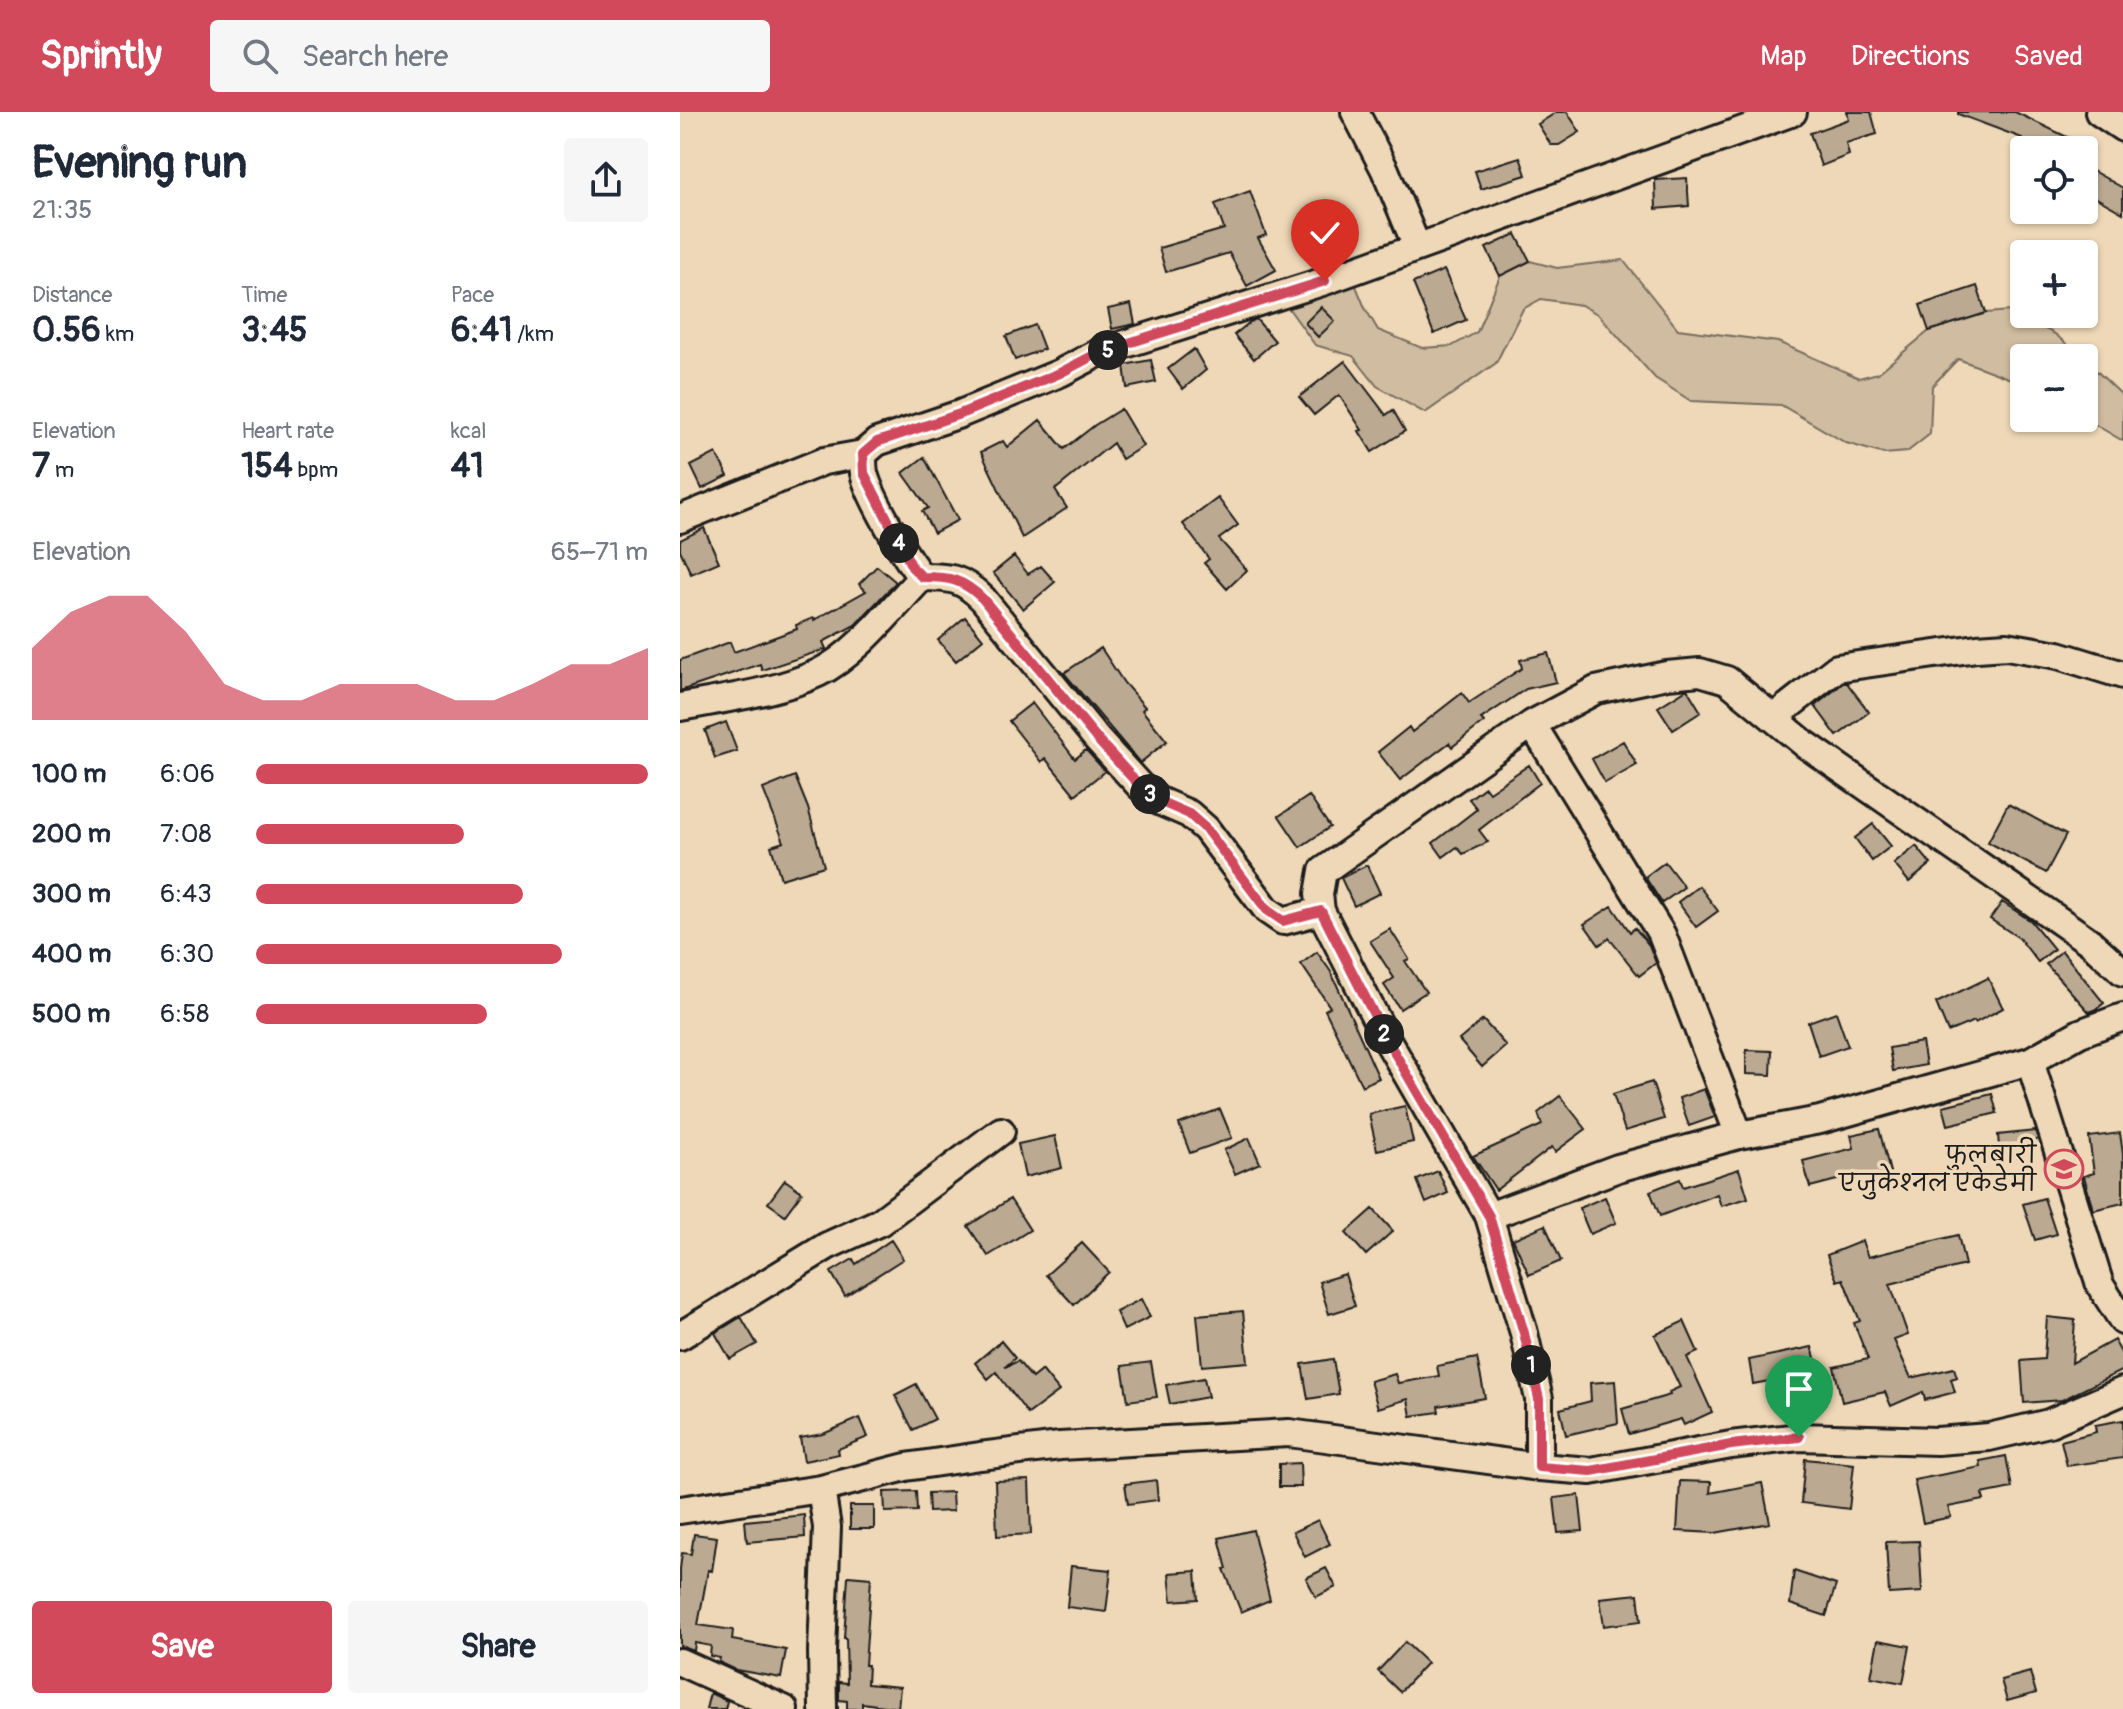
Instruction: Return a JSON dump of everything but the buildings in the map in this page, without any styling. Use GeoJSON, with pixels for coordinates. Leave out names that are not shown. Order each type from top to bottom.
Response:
{"type":"FeatureCollection","features":[{"type":"Feature","properties":{"kind":"street"},"geometry":{"type":"LineString","coordinates":[[1355,112],[1385,170],[1417,247]]}},
{"type":"Feature","properties":{"kind":"street"},"geometry":{"type":"LineString","coordinates":[[680,519],[824,461],[863,454],[877,442],[960,414],[1060,373],[1100,352],[1325,281],[1793,112]]}},
{"type":"Feature","properties":{"kind":"street"},"geometry":{"type":"LineString","coordinates":[[2099,112],[2123,128]]}},
{"type":"Feature","properties":{"kind":"street"},"geometry":{"type":"LineString","coordinates":[[863,454],[864,473],[912,567],[922,577],[951,578],[968,584],[1140,786],[1159,801],[1189,814],[1206,829],[1267,910],[1283,921],[1321,911]]}},
{"type":"Feature","properties":{"kind":"street"},"geometry":{"type":"LineString","coordinates":[[680,707],[762,691],[819,672],[864,639],[922,577]]}},
{"type":"Feature","properties":{"kind":"street"},"geometry":{"type":"LineString","coordinates":[[1773,718],[1837,668],[1977,648],[2007,646],[2058,655],[2123,675]]}},
{"type":"Feature","properties":{"kind":"street"},"geometry":{"type":"LineString","coordinates":[[1539,1467],[1539,1399],[1524,1333],[1489,1216],[1386,1038],[1321,911],[1319,894],[1323,871],[1532,724],[1596,690],[1667,675],[1700,672],[1727,680],[1877,795],[2090,942],[2123,972]]}},
{"type":"Feature","properties":{"kind":"street"},"geometry":{"type":"LineString","coordinates":[[1532,724],[1662,935],[1739,1135]]}},
{"type":"Feature","properties":{"kind":"street"},"geometry":{"type":"LineString","coordinates":[[1489,1216],[1618,1168],[1739,1135],[1820,1120],[2030,1061],[2080,1033],[2123,1017]]}},
{"type":"Feature","properties":{"kind":"street"},"geometry":{"type":"LineString","coordinates":[[2030,1061],[2100,1285],[2123,1321]]}},
{"type":"Feature","properties":{"kind":"street"},"geometry":{"type":"LineString","coordinates":[[680,1336],[827,1246],[880,1222],[1001,1131]]}},
{"type":"Feature","properties":{"kind":"street"},"geometry":{"type":"LineString","coordinates":[[680,1510],[821,1489],[906,1467],[980,1456],[1060,1446],[1289,1433],[1539,1467],[1591,1471],[1731,1445],[1799,1437],[1937,1441],[1989,1437],[2049,1423],[2123,1391]]}},
{"type":"Feature","properties":{"kind":"street"},"geometry":{"type":"LineString","coordinates":[[821,1489],[827,1527],[823,1709]]}},
{"type":"Feature","properties":{"kind":"street"},"geometry":{"type":"LineString","coordinates":[[680,1662],[784,1709]]}},
{"type":"Feature","properties":{"kind":"shaded area"},"geometry":{"type":"Polygon","coordinates":[[[1623,260],[1678,329],[1778,342],[1859,378],[1878,373],[1929,331],[1986,313],[2010,311],[2010,328],[2044,328],[2067,344],[2010,344],[2010,379],[1958,359],[1932,386],[1930,434],[1907,452],[1884,454],[1846,443],[1781,405],[1691,401],[1655,378],[1599,315],[1581,305],[1541,299],[1523,309],[1496,363],[1425,413],[1377,386],[1353,356],[1315,345],[1287,306],[1354,281],[1378,330],[1422,348],[1452,346],[1477,332],[1500,276],[1530,261],[1557,268],[1623,260]]]}},
{"type":"Feature","properties":{"kind":"shaded area"},"geometry":{"type":"Polygon","coordinates":[[[2098,372],[2123,396],[2123,441],[2098,426],[2098,372]]]}},
{"type":"Feature","properties":{"kind":"place","name":"फुलबारी एजुकेश्नल एकेडेमी"},"geometry":{"type":"Point","coordinates":[2064,1169]}},
{"type":"Feature","properties":{"kind":"route"},"geometry":{"type":"LineString","coordinates":[[1325,281],[1100,352],[1060,373],[960,414],[877,442],[863,454],[864,473],[912,567],[922,577],[951,578],[968,584],[1140,786],[1159,801],[1189,814],[1206,829],[1267,910],[1283,921],[1321,911],[1386,1038],[1489,1216],[1524,1333],[1539,1399],[1539,1467],[1591,1471],[1731,1445],[1799,1437]]}}]}
